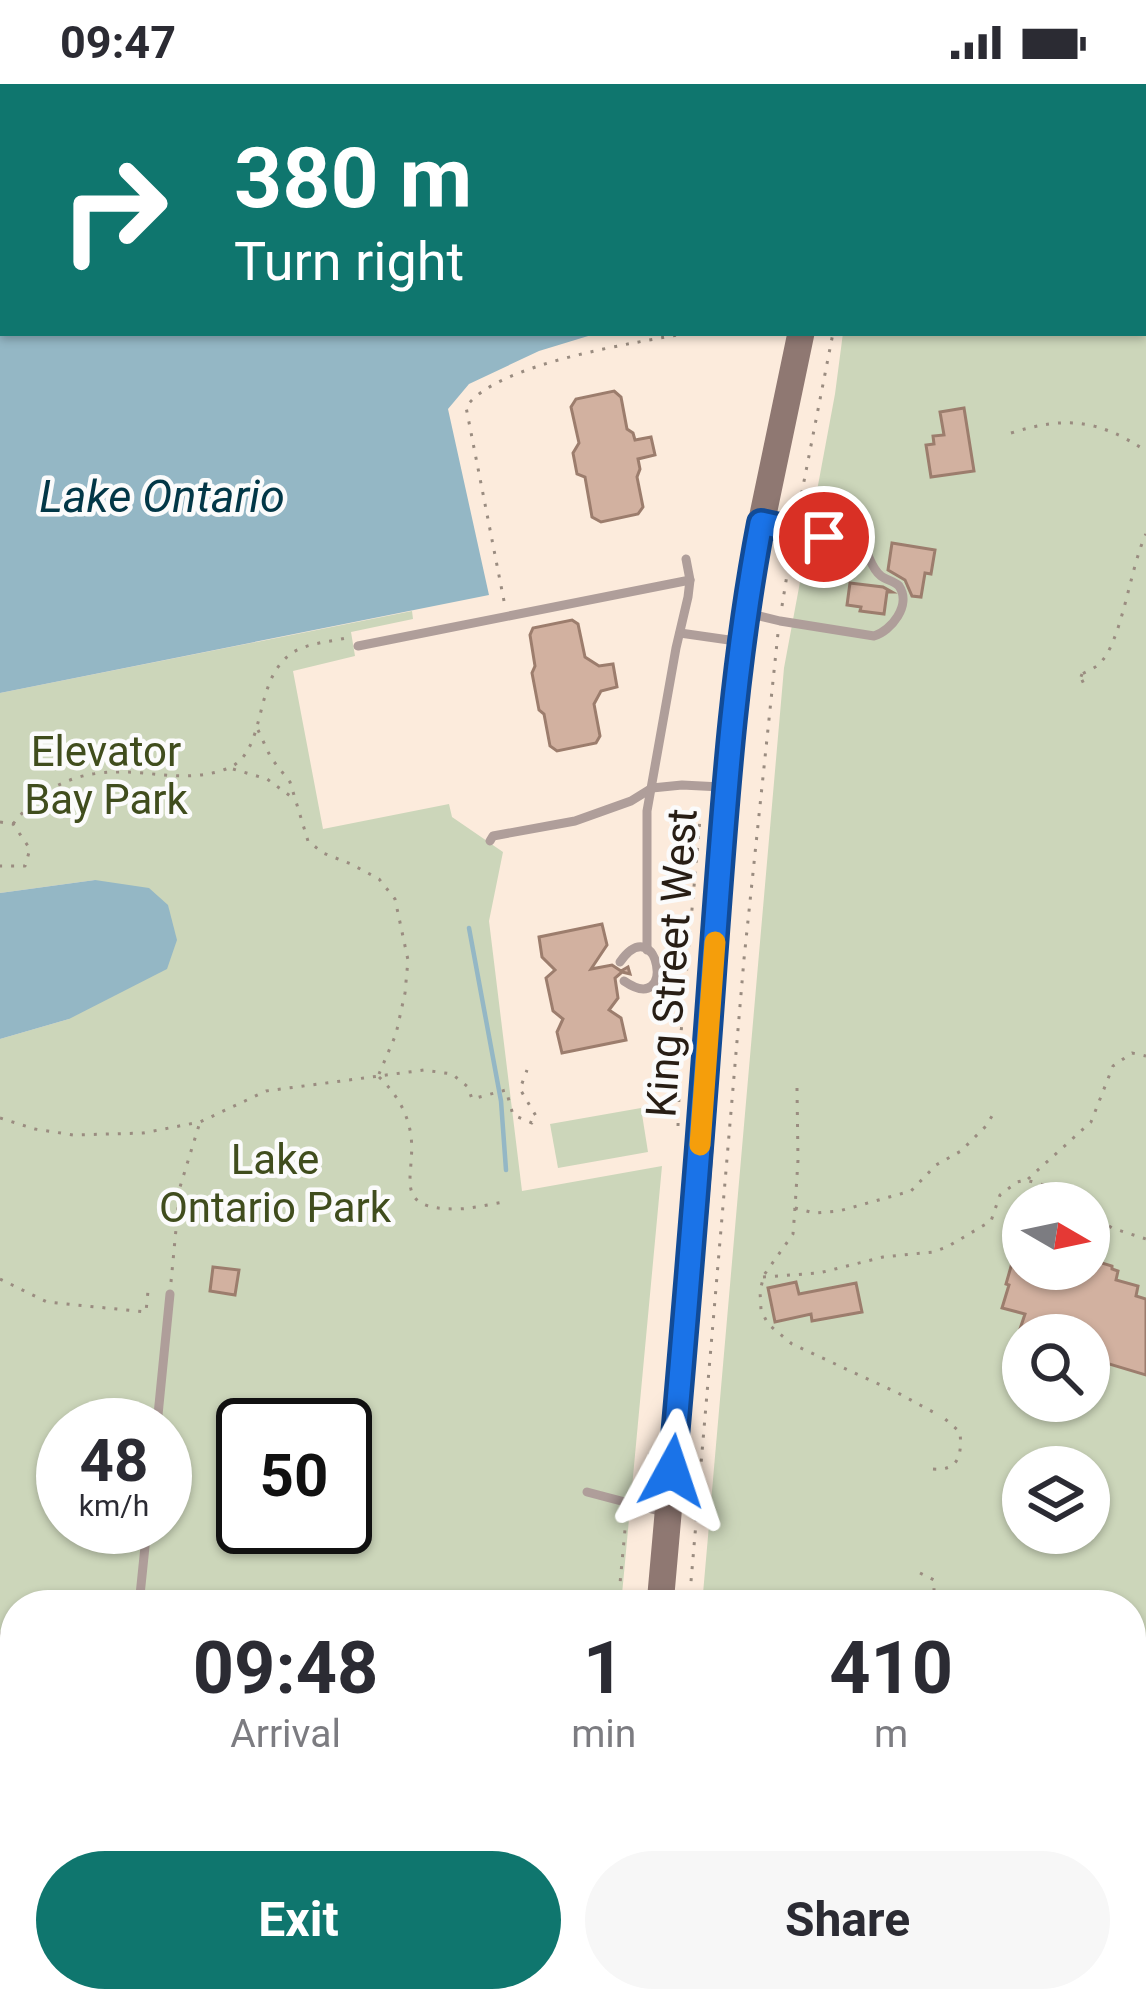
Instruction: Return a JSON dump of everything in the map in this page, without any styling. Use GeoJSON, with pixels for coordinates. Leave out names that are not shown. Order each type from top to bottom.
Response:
{"type":"FeatureCollection","features":[{"type":"Feature","properties":{"kind":"main road","name":"King Street West"},"geometry":{"type":"LineString","coordinates":[[661,1590],[741,642],[800,336]]}},
{"type":"Feature","properties":{"kind":"lane"},"geometry":{"type":"LineString","coordinates":[[746,612],[879,635],[892,626],[901,602],[901,590],[874,569],[865,549],[761,523]]}},
{"type":"Feature","properties":{"kind":"lane"},"geometry":{"type":"LineString","coordinates":[[647,950],[647,811],[690,580],[686,560]]}},
{"type":"Feature","properties":{"kind":"lane"},"geometry":{"type":"LineString","coordinates":[[357,640],[690,580]]}},
{"type":"Feature","properties":{"kind":"lane"},"geometry":{"type":"LineString","coordinates":[[680,633],[741,642]]}},
{"type":"Feature","properties":{"kind":"lane"},"geometry":{"type":"LineString","coordinates":[[490,841],[493,836],[575,821],[632,801],[652,788],[726,788]]}},
{"type":"Feature","properties":{"kind":"lane"},"geometry":{"type":"LineString","coordinates":[[620,962],[634,949],[653,953],[659,964],[648,986],[635,988],[624,981]]}},
{"type":"Feature","properties":{"kind":"lane"},"geometry":{"type":"LineString","coordinates":[[160,1398],[170,1294]]}},
{"type":"Feature","properties":{"kind":"lane"},"geometry":{"type":"LineString","coordinates":[[587,1492],[668,1514]]}},
{"type":"Feature","properties":{"kind":"lane"},"geometry":{"type":"LineString","coordinates":[[141,1590],[144,1554]]}},
{"type":"Feature","properties":{"kind":"path"},"geometry":{"type":"LineString","coordinates":[[505,604],[466,407],[473,397],[520,373],[563,358],[673,336]]}},
{"type":"Feature","properties":{"kind":"path"},"geometry":{"type":"LineString","coordinates":[[690,1590],[742,981],[780,621],[832,336]]}},
{"type":"Feature","properties":{"kind":"path"},"geometry":{"type":"LineString","coordinates":[[1011,433],[1040,424],[1082,422],[1146,451]]}},
{"type":"Feature","properties":{"kind":"path"},"geometry":{"type":"LineString","coordinates":[[1137,446],[1146,441]]}},
{"type":"Feature","properties":{"kind":"path"},"geometry":{"type":"LineString","coordinates":[[1082,674],[1101,662],[1110,648],[1146,534]]}},
{"type":"Feature","properties":{"kind":"path"},"geometry":{"type":"LineString","coordinates":[[231,768],[245,754],[257,728],[266,686],[289,655],[303,647],[357,640]]}},
{"type":"Feature","properties":{"kind":"path"},"geometry":{"type":"LineString","coordinates":[[257,728],[271,758],[290,782],[308,841],[323,853],[380,879],[399,912],[407,960],[405,993],[396,1034],[378,1076]]}},
{"type":"Feature","properties":{"kind":"path"},"geometry":{"type":"LineString","coordinates":[[13,824],[50,788],[109,771],[196,776],[231,768],[267,779],[295,799]]}},
{"type":"Feature","properties":{"kind":"path"},"geometry":{"type":"LineString","coordinates":[[0,822],[13,824],[30,849],[25,866],[0,866]]}},
{"type":"Feature","properties":{"kind":"path"},"geometry":{"type":"LineString","coordinates":[[763,1276],[819,1273],[947,1247],[991,1221],[1008,1187],[1027,1180],[1090,1122],[1113,1066],[1132,1053],[1146,1056]]}},
{"type":"Feature","properties":{"kind":"path"},"geometry":{"type":"LineString","coordinates":[[0,1118],[73,1135],[143,1133],[200,1121],[266,1091],[424,1070],[442,1071],[464,1083],[472,1099],[506,1090],[513,1114],[529,1123],[534,1122],[534,1112],[520,1089],[527,1070]]}},
{"type":"Feature","properties":{"kind":"path"},"geometry":{"type":"LineString","coordinates":[[378,1076],[407,1119],[412,1145],[409,1184],[414,1198],[456,1209],[505,1202]]}},
{"type":"Feature","properties":{"kind":"path"},"geometry":{"type":"LineString","coordinates":[[797,1088],[793,1234],[767,1266],[761,1310],[768,1324],[792,1344],[933,1412]]}},
{"type":"Feature","properties":{"kind":"path"},"geometry":{"type":"LineString","coordinates":[[795,1208],[814,1213],[839,1211],[911,1191],[936,1165],[961,1151],[995,1111]]}},
{"type":"Feature","properties":{"kind":"path"},"geometry":{"type":"LineString","coordinates":[[0,1279],[47,1302],[146,1312],[148,1291],[170,1294],[179,1187],[200,1121]]}},
{"type":"Feature","properties":{"kind":"path"},"geometry":{"type":"LineString","coordinates":[[1027,1180],[1034,1182]]}},
{"type":"Feature","properties":{"kind":"path"},"geometry":{"type":"LineString","coordinates":[[1110,1227],[1146,1239]]}},
{"type":"Feature","properties":{"kind":"path"},"geometry":{"type":"LineString","coordinates":[[933,1468],[954,1466],[961,1445],[960,1432],[945,1419]]}},
{"type":"Feature","properties":{"kind":"path"},"geometry":{"type":"LineString","coordinates":[[920,1573],[934,1580],[934,1590]]}},
{"type":"Feature","properties":{"kind":"green space"},"geometry":{"type":"Polygon","coordinates":[[[843,336],[1146,336],[1146,1590],[703,1590],[784,668],[843,336]]]}},
{"type":"Feature","properties":{"kind":"green space","name":"Lake Ontario Park"},"geometry":{"type":"Polygon","coordinates":[[[412,611],[413,619],[351,632],[355,656],[293,671],[323,829],[449,804],[452,817],[503,852],[489,921],[522,1191],[662,1166],[622,1590],[0,1590],[0,1039],[69,1019],[95,880],[0,893],[0,693],[412,611]]]}},
{"type":"Feature","properties":{"kind":"green space"},"geometry":{"type":"Polygon","coordinates":[[[641,1108],[648,1152],[558,1168],[550,1124],[641,1108]]]}},
{"type":"Feature","properties":{"kind":"water","name":"Lake Ontario"},"geometry":{"type":"Polygon","coordinates":[[[0,336],[588,336],[539,351],[469,384],[448,409],[489,595],[0,693],[0,336]]]}},
{"type":"Feature","properties":{"kind":"water"},"geometry":{"type":"Polygon","coordinates":[[[95,880],[149,888],[168,905],[177,940],[167,969],[69,1019],[0,1039],[0,893],[95,880]]]}},
{"type":"Feature","properties":{"kind":"building"},"geometry":{"type":"Polygon","coordinates":[[[614,391],[621,397],[627,429],[635,440],[651,437],[655,455],[638,459],[643,507],[638,514],[601,522],[592,517],[585,477],[577,474],[573,453],[579,443],[571,407],[576,399],[614,391]]]}},
{"type":"Feature","properties":{"kind":"building"},"geometry":{"type":"Polygon","coordinates":[[[964,408],[974,471],[931,477],[926,445],[934,444],[933,436],[944,435],[940,412],[964,408]]]}},
{"type":"Feature","properties":{"kind":"building"},"geometry":{"type":"Polygon","coordinates":[[[892,543],[935,550],[921,597],[912,596],[905,580],[888,570],[892,543]]]}},
{"type":"Feature","properties":{"kind":"building"},"geometry":{"type":"Polygon","coordinates":[[[850,583],[892,592],[887,592],[884,614],[847,605],[850,583]]]}},
{"type":"Feature","properties":{"kind":"building"},"geometry":{"type":"Polygon","coordinates":[[[572,620],[578,624],[585,657],[599,666],[613,664],[617,687],[601,691],[594,704],[600,736],[596,743],[557,751],[550,746],[544,714],[539,710],[530,635],[533,628],[572,620]]]}},
{"type":"Feature","properties":{"kind":"building"},"geometry":{"type":"Polygon","coordinates":[[[602,924],[607,945],[591,969],[612,965],[621,971],[628,967],[630,974],[622,972],[615,978],[618,998],[609,1010],[621,1018],[626,1040],[562,1053],[557,1032],[563,1019],[553,1011],[546,978],[555,970],[542,957],[539,937],[602,924]]]}},
{"type":"Feature","properties":{"kind":"building"},"geometry":{"type":"Polygon","coordinates":[[[1112,1266],[1118,1271],[1116,1280],[1138,1286],[1136,1296],[1146,1299],[1146,1375],[1110,1364],[1110,1314],[1025,1314],[1002,1308],[1007,1290],[1110,1290],[1112,1266]]]}},
{"type":"Feature","properties":{"kind":"building"},"geometry":{"type":"Polygon","coordinates":[[[213,1267],[239,1270],[235,1295],[210,1291],[213,1267]]]}},
{"type":"Feature","properties":{"kind":"building"},"geometry":{"type":"Polygon","coordinates":[[[796,1282],[799,1294],[856,1283],[862,1312],[812,1321],[811,1314],[775,1322],[768,1288],[796,1282]]]}},
{"type":"Feature","properties":{"kind":"waterway"},"geometry":{"type":"LineString","coordinates":[[469,928],[501,1101],[506,1170]]}},
{"type":"Feature","properties":{"kind":"slow traffic"},"geometry":{"type":"LineString","coordinates":[[700,1145],[715,942]]}},
{"type":"Feature","properties":{"kind":"route"},"geometry":{"type":"LineString","coordinates":[[672,1471],[741,642],[761,523],[824,537]]}},
{"type":"Feature","properties":{"kind":"park label","name":"Elevator Bay Park"},"geometry":{"type":"Point","coordinates":[106,775]}}]}
